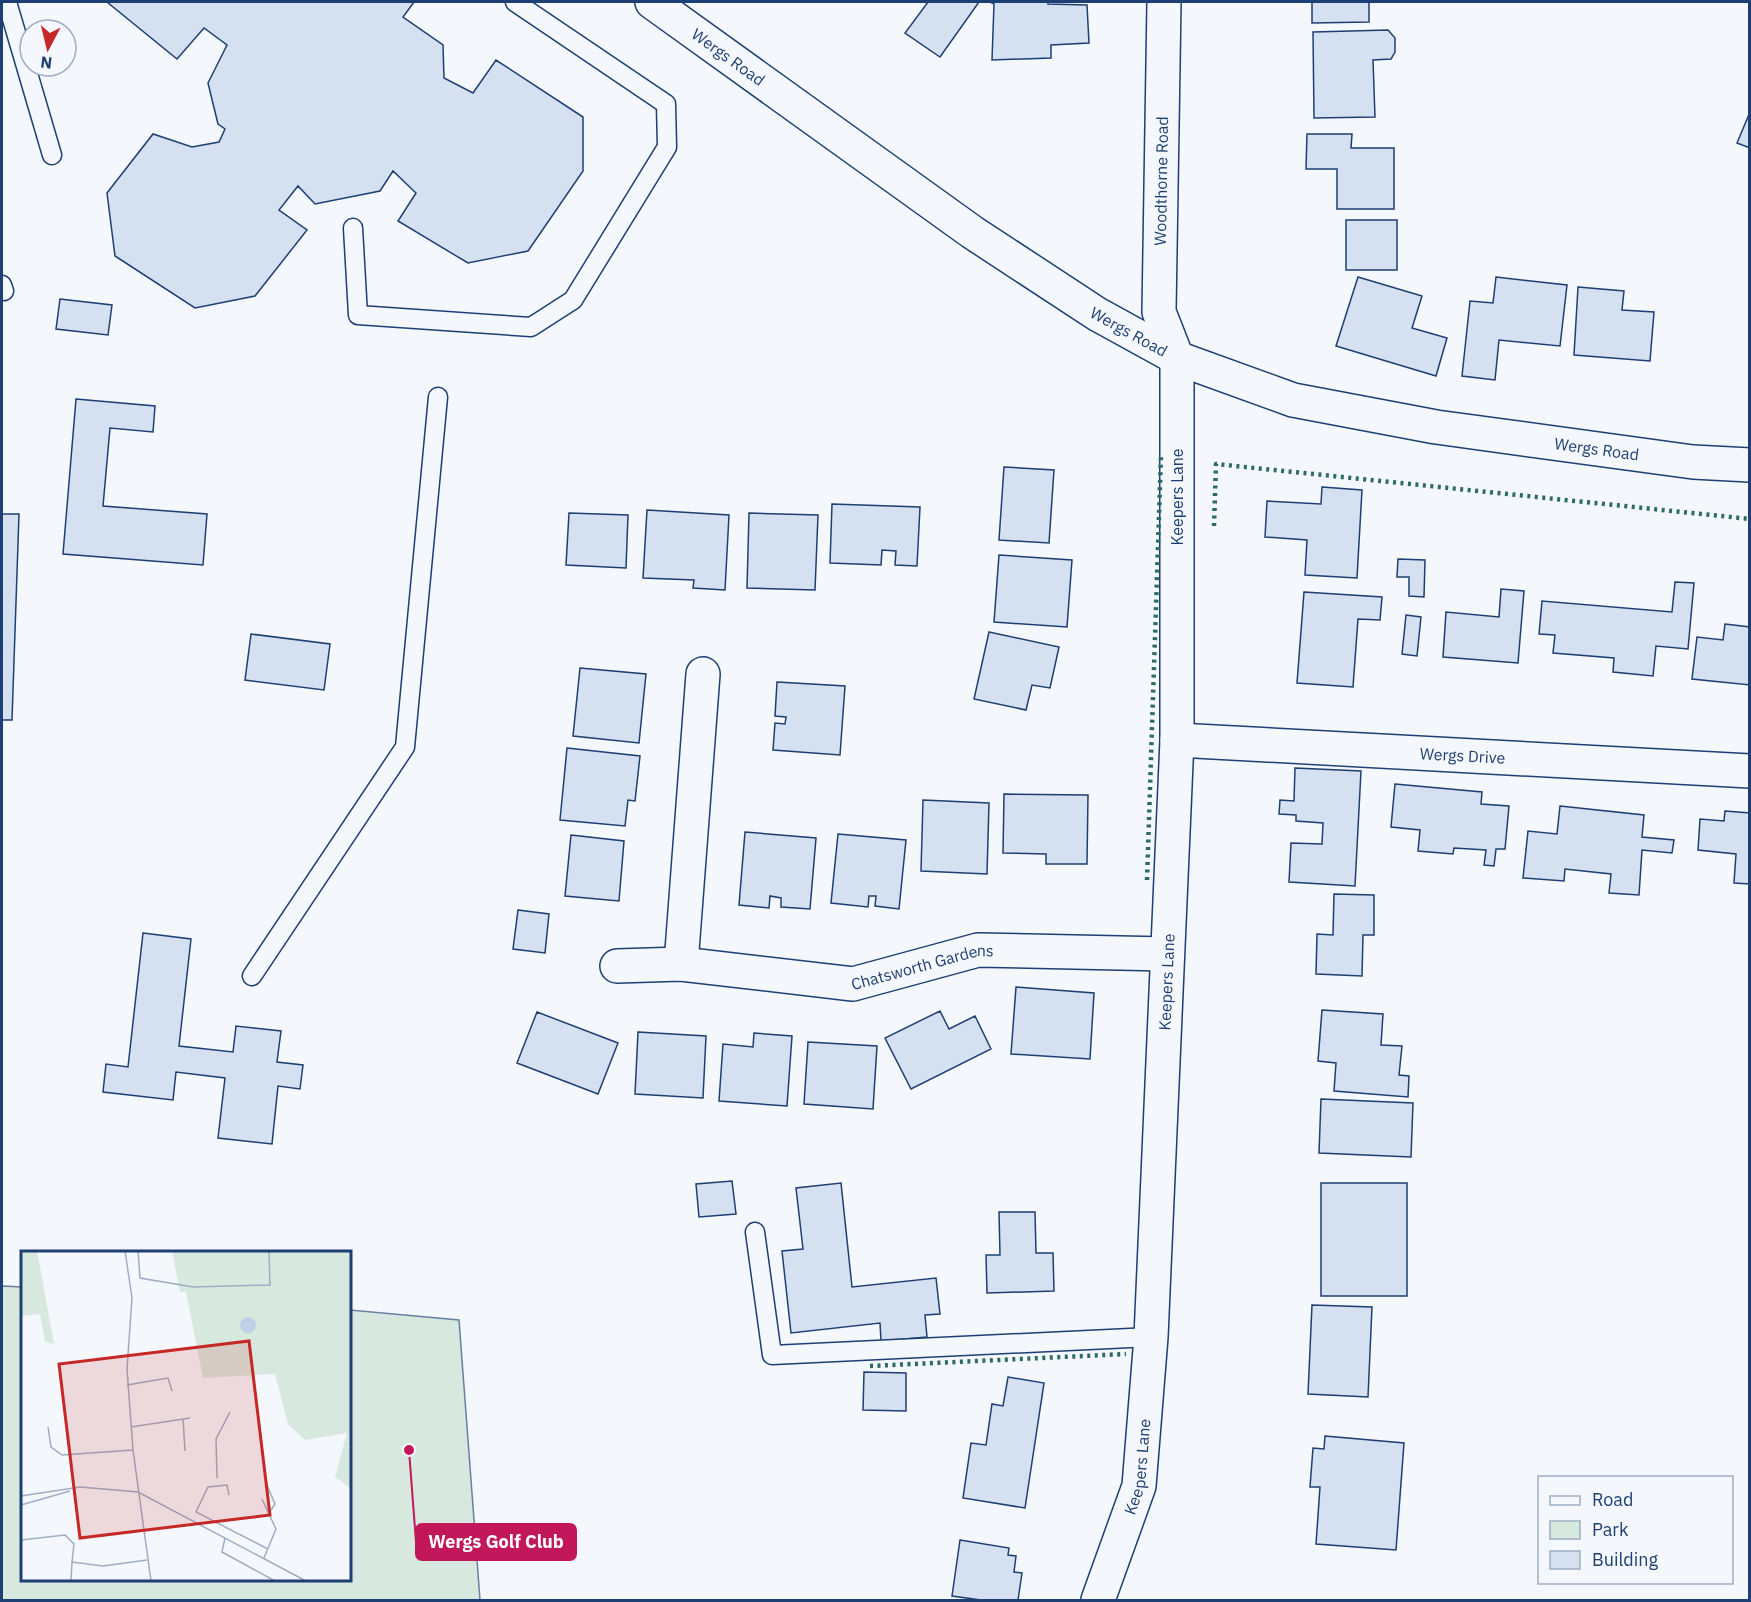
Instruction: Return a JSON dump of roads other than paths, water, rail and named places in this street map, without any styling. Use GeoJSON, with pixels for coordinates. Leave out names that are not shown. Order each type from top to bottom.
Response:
{"type":"FeatureCollection","features":[{"type":"Feature","properties":{"kind":"main road","name":"Wergs Road"},"geometry":{"type":"LineString","coordinates":[[652,2],[972,232],[1096,314],[1177,358],[1293,400],[1436,427],[1692,462],[1749,465]]}},
{"type":"Feature","properties":{"kind":"main road","name":"Woodthorne Road"},"geometry":{"type":"LineString","coordinates":[[1164,2],[1159,312],[1177,358]]}},
{"type":"Feature","properties":{"kind":"main road","name":"Keepers Lane"},"geometry":{"type":"LineString","coordinates":[[1098,1600],[1139,1486],[1151,1337],[1177,740],[1177,358]]}},
{"type":"Feature","properties":{"kind":"main road","name":"Wergs Road"},"geometry":{"type":"LineString","coordinates":[[1692,462],[1749,450]]}},
{"type":"Feature","properties":{"kind":"main road"},"geometry":{"type":"LineString","coordinates":[[681,964],[703,674]]}},
{"type":"Feature","properties":{"kind":"main road","name":"Wergs Drive"},"geometry":{"type":"LineString","coordinates":[[1177,740],[1749,771]]}},
{"type":"Feature","properties":{"kind":"main road","name":"Chatsworth Gardens"},"geometry":{"type":"LineString","coordinates":[[617,966],[681,964],[853,984],[978,950],[1166,954]]}},
{"type":"Feature","properties":{"kind":"lane"},"geometry":{"type":"LineString","coordinates":[[353,228],[358,315],[531,327],[573,300],[667,147],[666,104],[515,2]]}},
{"type":"Feature","properties":{"kind":"lane"},"geometry":{"type":"LineString","coordinates":[[7,16],[52,155]]}},
{"type":"Feature","properties":{"kind":"lane"},"geometry":{"type":"LineString","coordinates":[[252,976],[405,747],[438,397]]}},
{"type":"Feature","properties":{"kind":"lane"},"geometry":{"type":"LineString","coordinates":[[755,1232],[772,1355],[1151,1337]]}},
{"type":"Feature","properties":{"kind":"place","name":"Wergs Golf Club"},"geometry":{"type":"Point","coordinates":[409,1450]}}]}
